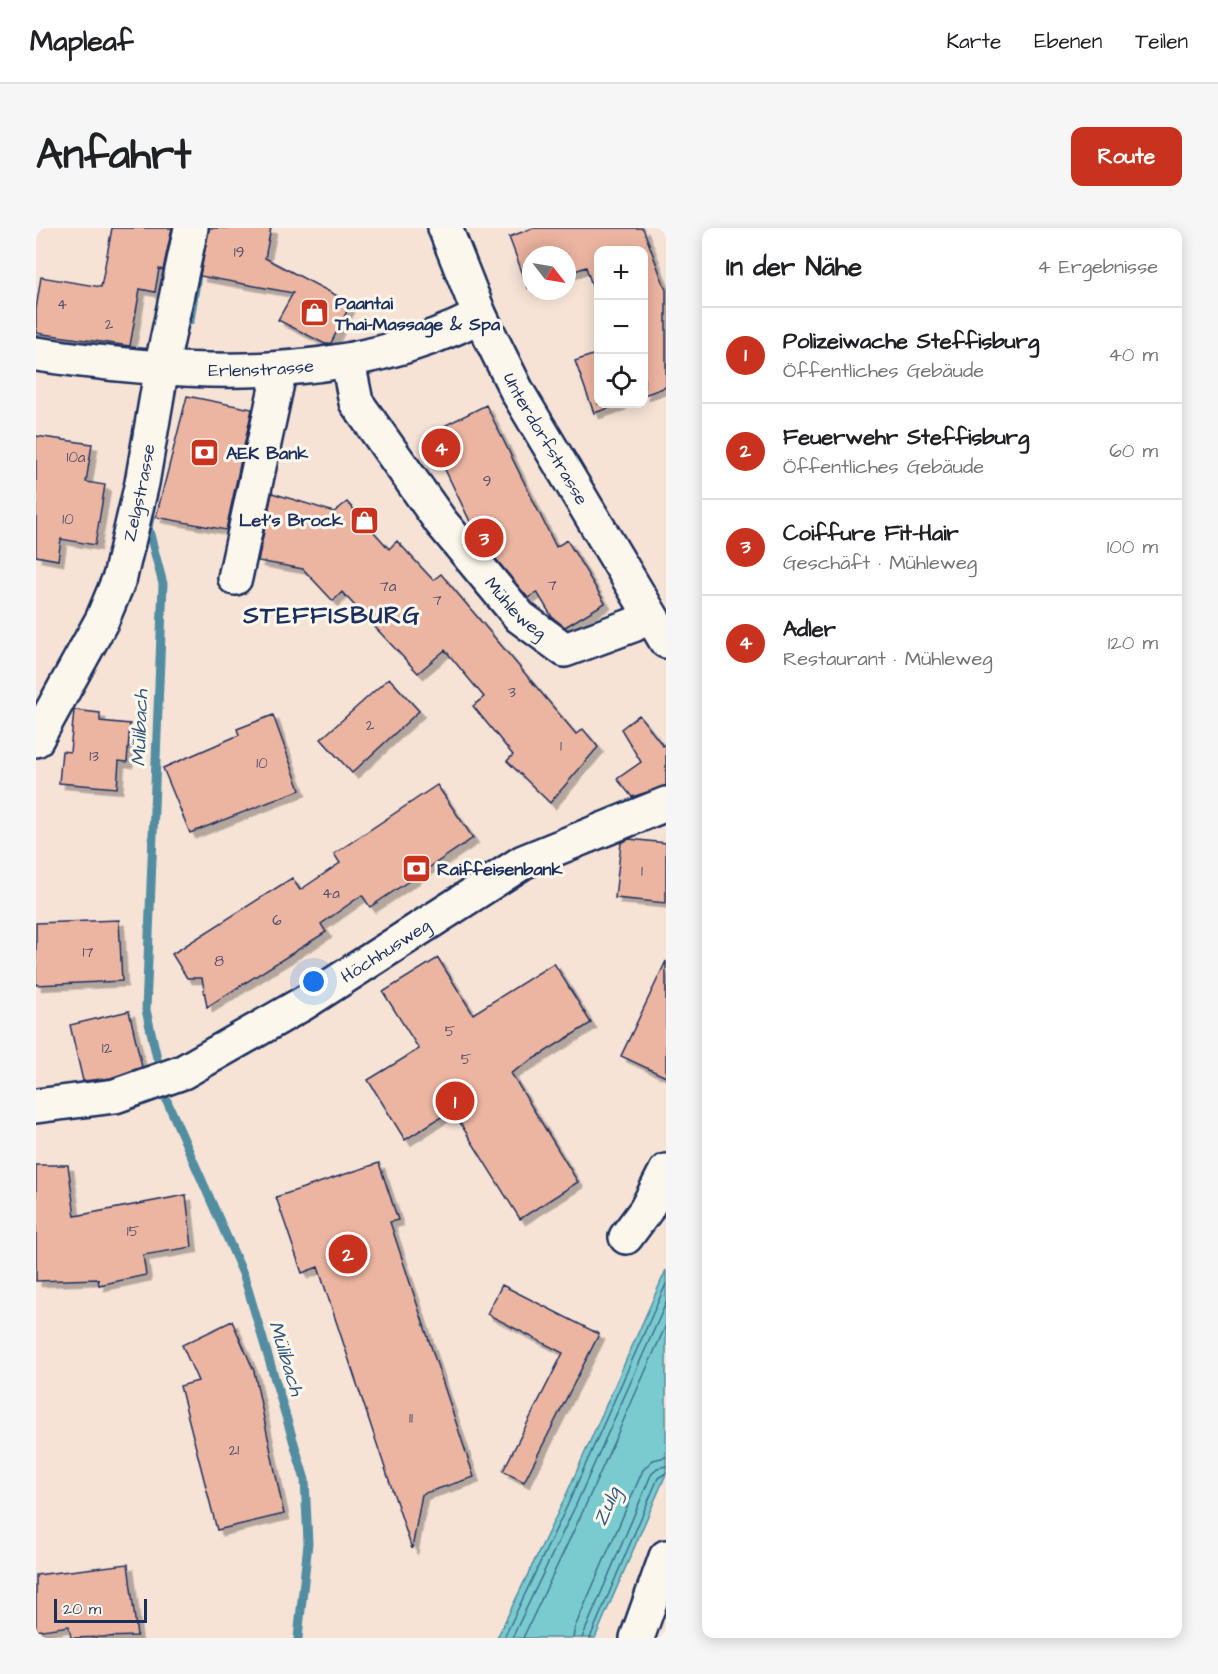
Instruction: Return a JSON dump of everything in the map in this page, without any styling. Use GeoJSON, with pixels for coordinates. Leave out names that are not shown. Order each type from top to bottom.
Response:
{"type":"FeatureCollection","features":[{"type":"Feature","properties":{"kind":"street","name":"Zelgstrasse"},"geometry":{"type":"LineString","coordinates":[[36,740],[102,620],[120,577],[142,483],[161,370],[191,228]]}},
{"type":"Feature","properties":{"kind":"street","name":"Unterdorfstrasse"},"geometry":{"type":"LineString","coordinates":[[445,228],[480,316],[518,393],[658,628]]}},
{"type":"Feature","properties":{"kind":"street","name":"Erlenstrasse"},"geometry":{"type":"LineString","coordinates":[[36,354],[161,370],[280,369],[348,362],[387,353],[480,316]]}},
{"type":"Feature","properties":{"kind":"street","name":"Mühleweg"},"geometry":{"type":"LineString","coordinates":[[348,362],[356,402],[441,522],[520,617],[565,650],[633,625],[658,628]]}},
{"type":"Feature","properties":{"kind":"street"},"geometry":{"type":"LineString","coordinates":[[235,578],[280,369]]}},
{"type":"Feature","properties":{"kind":"street","name":"Höchhusweg"},"geometry":{"type":"LineString","coordinates":[[36,1106],[115,1096],[183,1072],[304,1003],[522,862],[666,804]]}},
{"type":"Feature","properties":{"kind":"street"},"geometry":{"type":"LineString","coordinates":[[626,1237],[646,1210],[666,1171]]}},
{"type":"Feature","properties":{"kind":"street"},"geometry":{"type":"LineString","coordinates":[[637,1638],[666,1557]]}},
{"type":"Feature","properties":{"kind":"water","name":"Zulg"},"geometry":{"type":"Polygon","coordinates":[[[666,1270],[666,1474],[595,1638],[497,1638],[563,1502],[666,1270]]]}},
{"type":"Feature","properties":{"kind":"building"},"geometry":{"type":"Polygon","coordinates":[[[112,228],[172,228],[163,270],[159,269],[155,292],[140,289],[130,346],[36,333],[36,309],[41,277],[101,287],[112,228]]]}},
{"type":"Feature","properties":{"kind":"building"},"geometry":{"type":"Polygon","coordinates":[[[209,228],[271,228],[265,258],[351,303],[331,343],[325,344],[278,320],[293,293],[200,276],[209,228]]]}},
{"type":"Feature","properties":{"kind":"building"},"geometry":{"type":"Polygon","coordinates":[[[533,228],[643,228],[666,290],[666,387],[648,394],[648,246],[594,246],[594,292],[586,267],[576,271],[576,246],[522,246],[522,272],[509,237],[533,228]]]}},
{"type":"Feature","properties":{"kind":"building"},"geometry":{"type":"Polygon","coordinates":[[[594,354],[594,408],[609,408],[594,413],[575,361],[594,354]]]}},
{"type":"Feature","properties":{"kind":"building"},"geometry":{"type":"Polygon","coordinates":[[[187,396],[252,409],[226,530],[156,517],[187,396]]]}},
{"type":"Feature","properties":{"kind":"building"},"geometry":{"type":"Polygon","coordinates":[[[486,405],[556,547],[567,540],[605,603],[565,627],[552,617],[537,592],[528,598],[477,536],[428,434],[486,405]]]}},
{"type":"Feature","properties":{"kind":"building"},"geometry":{"type":"Polygon","coordinates":[[[36,436],[92,444],[86,482],[105,485],[95,545],[61,539],[58,560],[36,556],[36,436]]]}},
{"type":"Feature","properties":{"kind":"building"},"geometry":{"type":"Polygon","coordinates":[[[272,493],[334,512],[347,502],[389,549],[397,541],[433,580],[441,574],[576,734],[583,729],[598,747],[550,803],[507,761],[513,755],[473,706],[484,697],[445,650],[418,673],[342,592],[333,601],[303,569],[258,561],[272,493]]]}},
{"type":"Feature","properties":{"kind":"building"},"geometry":{"type":"Polygon","coordinates":[[[389,678],[419,711],[352,773],[321,739],[389,678]]]}},
{"type":"Feature","properties":{"kind":"building"},"geometry":{"type":"Polygon","coordinates":[[[74,710],[100,713],[100,721],[130,724],[127,762],[119,761],[117,788],[59,783],[62,751],[70,752],[74,710]]]}},
{"type":"Feature","properties":{"kind":"building"},"geometry":{"type":"Polygon","coordinates":[[[273,715],[300,790],[190,833],[163,768],[239,735],[237,729],[273,715]]]}},
{"type":"Feature","properties":{"kind":"building"},"geometry":{"type":"Polygon","coordinates":[[[639,715],[663,746],[666,744],[666,786],[632,797],[617,779],[641,762],[621,729],[639,715]]]}},
{"type":"Feature","properties":{"kind":"building"},"geometry":{"type":"Polygon","coordinates":[[[437,785],[473,838],[370,907],[362,895],[321,924],[326,932],[207,1007],[202,978],[187,978],[172,954],[292,878],[300,890],[340,863],[334,854],[437,785]]]}},
{"type":"Feature","properties":{"kind":"building"},"geometry":{"type":"Polygon","coordinates":[[[629,839],[666,843],[666,903],[615,898],[621,843],[629,839]]]}},
{"type":"Feature","properties":{"kind":"building"},"geometry":{"type":"Polygon","coordinates":[[[119,920],[122,981],[36,985],[36,923],[119,920]]]}},
{"type":"Feature","properties":{"kind":"building"},"geometry":{"type":"Polygon","coordinates":[[[438,958],[473,1014],[554,963],[591,1023],[511,1073],[578,1182],[520,1219],[452,1110],[405,1140],[368,1080],[419,1049],[383,992],[438,958]]]}},
{"type":"Feature","properties":{"kind":"building"},"geometry":{"type":"Polygon","coordinates":[[[666,961],[666,1077],[621,1056],[666,961]]]}},
{"type":"Feature","properties":{"kind":"building"},"geometry":{"type":"Polygon","coordinates":[[[129,1011],[142,1067],[111,1078],[83,1081],[70,1025],[129,1011]]]}},
{"type":"Feature","properties":{"kind":"building"},"geometry":{"type":"Polygon","coordinates":[[[379,1163],[398,1220],[390,1222],[474,1477],[422,1494],[412,1549],[318,1267],[302,1273],[276,1197],[379,1163]]]}},
{"type":"Feature","properties":{"kind":"building"},"geometry":{"type":"Polygon","coordinates":[[[36,1165],[68,1165],[75,1216],[186,1195],[192,1247],[143,1255],[146,1275],[99,1285],[98,1279],[36,1281],[36,1165]]]}},
{"type":"Feature","properties":{"kind":"building"},"geometry":{"type":"Polygon","coordinates":[[[502,1285],[599,1334],[524,1482],[503,1471],[563,1353],[487,1314],[502,1285]]]}},
{"type":"Feature","properties":{"kind":"building"},"geometry":{"type":"Polygon","coordinates":[[[232,1321],[254,1371],[284,1514],[217,1530],[180,1386],[198,1381],[182,1345],[232,1321]]]}},
{"type":"Feature","properties":{"kind":"building"},"geometry":{"type":"Polygon","coordinates":[[[128,1564],[137,1636],[71,1638],[69,1626],[36,1631],[36,1575],[128,1564]]]}},
{"type":"Feature","properties":{"kind":"waterway","name":"Mülibach"},"geometry":{"type":"LineString","coordinates":[[190,320],[197,275]]}},
{"type":"Feature","properties":{"kind":"waterway","name":"Mülibach"},"geometry":{"type":"LineString","coordinates":[[150,518],[148,527],[163,584],[146,1010],[157,1058]]}},
{"type":"Feature","properties":{"kind":"waterway","name":"Mülibach"},"geometry":{"type":"LineString","coordinates":[[167,1101],[244,1276],[305,1480],[308,1543],[298,1638]]}},
{"type":"Feature","properties":{"kind":"place","name":"Paantai Thai-Massage & Spa"},"geometry":{"type":"Point","coordinates":[314,313]}},
{"type":"Feature","properties":{"kind":"place","name":"Adler"},"geometry":{"type":"Point","coordinates":[441,448]}},
{"type":"Feature","properties":{"kind":"place","name":"AEK Bank"},"geometry":{"type":"Point","coordinates":[205,453]}},
{"type":"Feature","properties":{"kind":"place","name":"Let's Brock"},"geometry":{"type":"Point","coordinates":[364,520]}},
{"type":"Feature","properties":{"kind":"place","name":"Coiffure Fit-Hair"},"geometry":{"type":"Point","coordinates":[484,538]}},
{"type":"Feature","properties":{"kind":"place","name":"Raiffeisenbank"},"geometry":{"type":"Point","coordinates":[416,869]}},
{"type":"Feature","properties":{"kind":"place","name":"Polizeiwache Steffisburg"},"geometry":{"type":"Point","coordinates":[455,1101]}},
{"type":"Feature","properties":{"kind":"place","name":"Feuerwehr Steffisburg"},"geometry":{"type":"Point","coordinates":[348,1254]}},
{"type":"Feature","properties":{"kind":"district","name":"STEFFISBURG"},"geometry":{"type":"Point","coordinates":[332,615]}}]}
